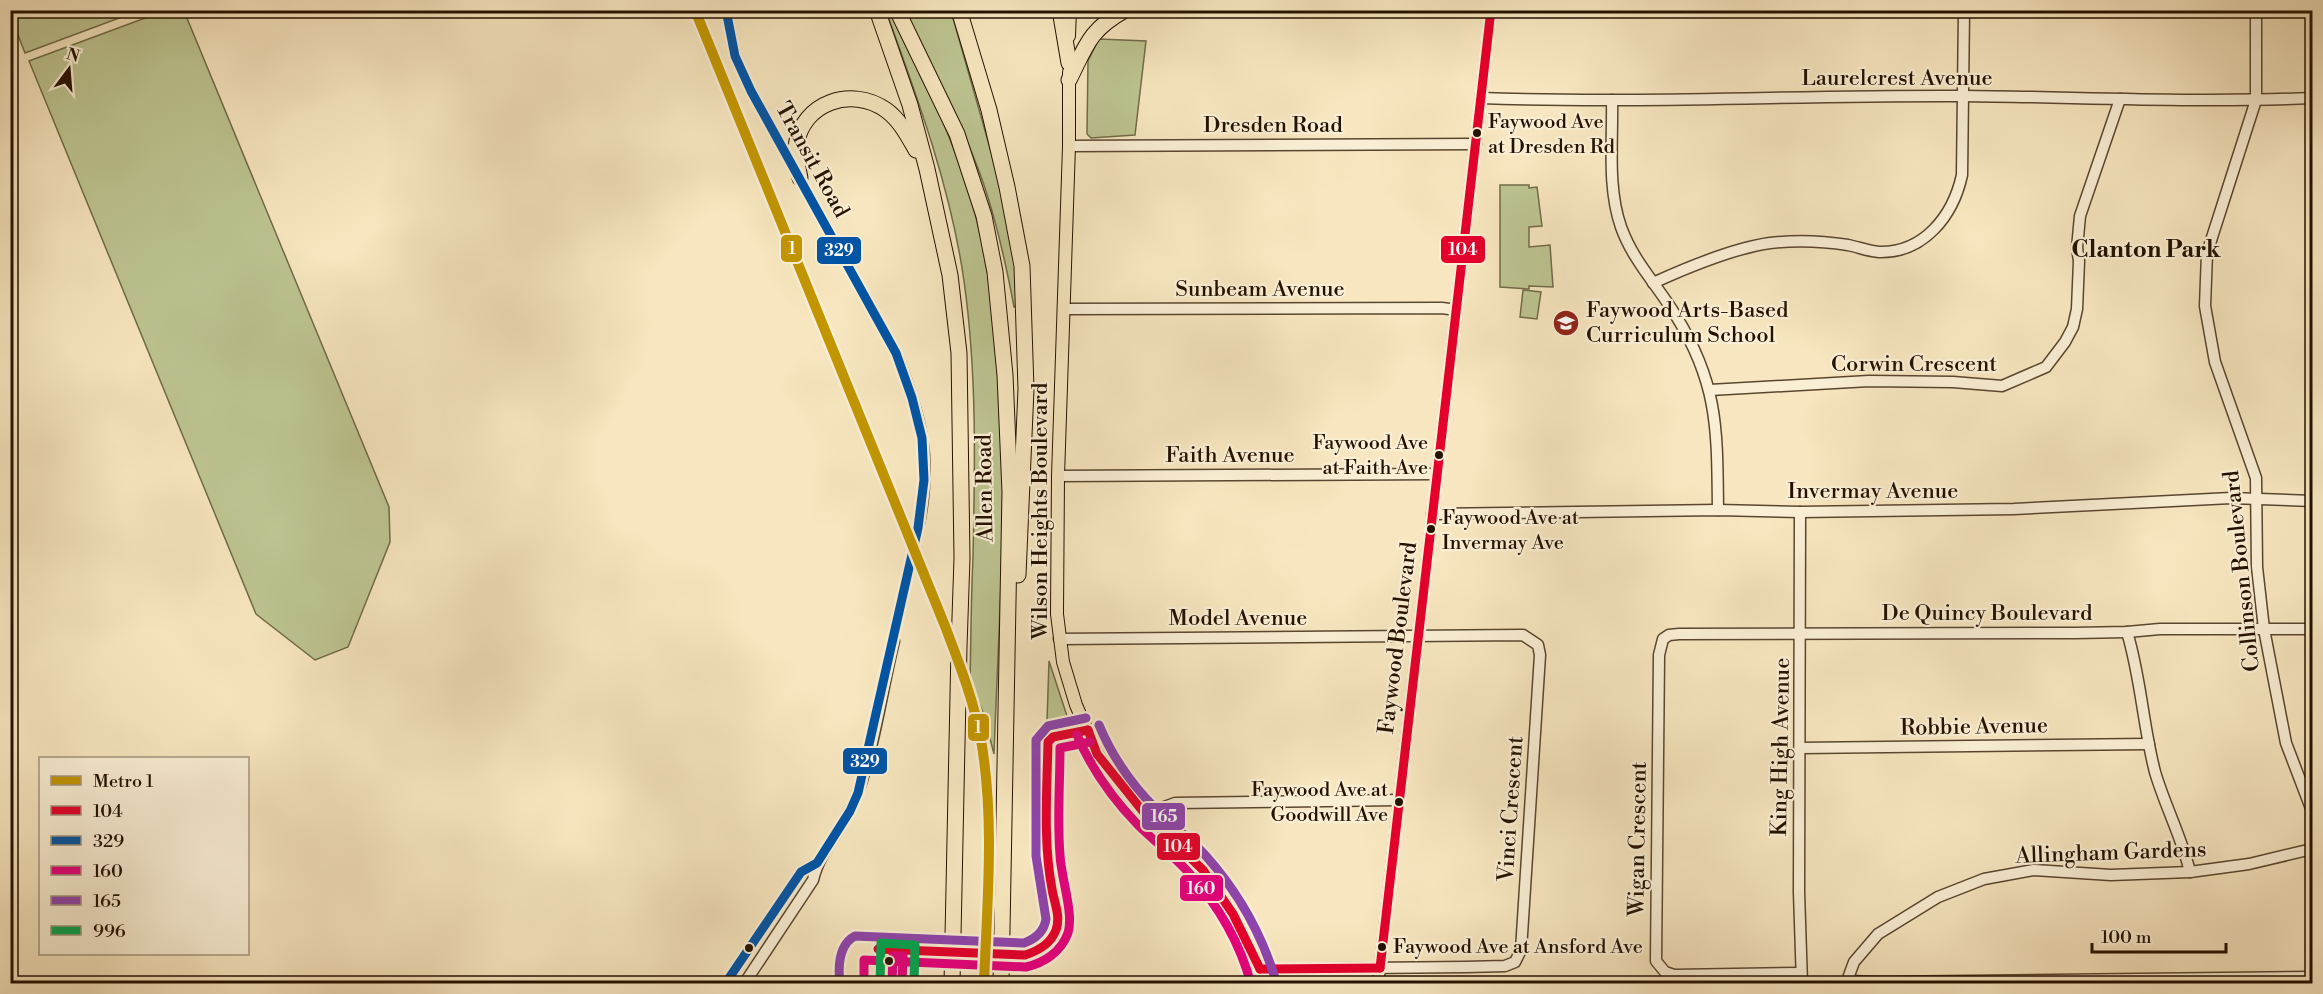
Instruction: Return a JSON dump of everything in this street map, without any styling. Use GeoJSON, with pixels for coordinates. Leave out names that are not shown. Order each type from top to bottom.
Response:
{"type":"FeatureCollection","features":[{"type":"Feature","properties":{"kind":"highway","name":"Allen Road"},"geometry":{"type":"LineString","coordinates":[[877,10],[910,105],[927,169],[950,275],[958,353],[962,558],[951,944],[952,984]]}},
{"type":"Feature","properties":{"kind":"highway","name":"Allen Road"},"geometry":{"type":"LineString","coordinates":[[897,10],[957,134],[984,216],[995,272],[1005,375],[1010,492],[1001,984]]}},
{"type":"Feature","properties":{"kind":"highway"},"geometry":{"type":"LineString","coordinates":[[1060,10],[1069,63]]}},
{"type":"Feature","properties":{"kind":"highway"},"geometry":{"type":"LineString","coordinates":[[1069,80],[1092,35],[1105,21],[1125,10]]}},
{"type":"Feature","properties":{"kind":"highway"},"geometry":{"type":"LineString","coordinates":[[961,13],[989,110],[1022,266],[1026,389],[1022,516],[1014,632],[1007,688]]}},
{"type":"Feature","properties":{"kind":"highway"},"geometry":{"type":"LineString","coordinates":[[800,178],[796,146],[803,126],[814,112],[824,105],[844,98],[861,99],[874,103],[892,115],[908,135],[927,169]]}},
{"type":"Feature","properties":{"kind":"highway"},"geometry":{"type":"LineString","coordinates":[[947,984],[951,944]]}},
{"type":"Feature","properties":{"kind":"main road","name":"Wilson Heights Boulevard"},"geometry":{"type":"LineString","coordinates":[[1070,10],[1069,146],[1058,476],[1057,614],[1063,662],[1076,705],[1097,754],[1145,814],[1203,870],[1233,914],[1260,969],[1264,984]]}},
{"type":"Feature","properties":{"kind":"street","name":"Transit Road"},"geometry":{"type":"LineString","coordinates":[[726,10],[735,56],[751,91],[896,352],[913,396],[922,430],[924,450],[924,501],[918,528]]}},
{"type":"Feature","properties":{"kind":"street","name":"Faywood Boulevard"},"geometry":{"type":"LineString","coordinates":[[1378,984],[1491,10]]}},
{"type":"Feature","properties":{"kind":"street"},"geometry":{"type":"LineString","coordinates":[[1653,283],[1748,248],[1770,243],[1809,241],[1849,245],[1880,252],[1908,248],[1924,239],[1944,217],[1958,192],[1963,157],[1964,10]]}},
{"type":"Feature","properties":{"kind":"street","name":"Collinson Boulevard"},"geometry":{"type":"LineString","coordinates":[[2256,10],[2256,100],[2207,253],[2205,306],[2215,362],[2256,478],[2257,567],[2264,629],[2286,743],[2313,811]]}},
{"type":"Feature","properties":{"kind":"street","name":"Laurelcrest Avenue"},"geometry":{"type":"LineString","coordinates":[[1481,98],[1612,100],[1962,96],[2256,100],[2313,98]]}},
{"type":"Feature","properties":{"kind":"street","name":"Corwin Crescent"},"geometry":{"type":"LineString","coordinates":[[1710,390],[1869,381],[1953,382],[2002,386],[2046,367],[2073,327],[2077,309],[2080,216],[2120,99]]}},
{"type":"Feature","properties":{"kind":"street"},"geometry":{"type":"LineString","coordinates":[[1612,100],[1612,175],[1616,210],[1631,251],[1687,334],[1710,390],[1717,433],[1718,510]]}},
{"type":"Feature","properties":{"kind":"street","name":"Dresden Road"},"geometry":{"type":"LineString","coordinates":[[1069,146],[1476,144]]}},
{"type":"Feature","properties":{"kind":"street","name":"Sunbeam Avenue"},"geometry":{"type":"LineString","coordinates":[[1064,309],[1442,308],[1456,310]]}},
{"type":"Feature","properties":{"kind":"street","name":"Faith Avenue"},"geometry":{"type":"LineString","coordinates":[[1058,476],[1437,474]]}},
{"type":"Feature","properties":{"kind":"street","name":"Invermay Avenue"},"geometry":{"type":"LineString","coordinates":[[1432,514],[2037,509],[2220,498],[2313,501]]}},
{"type":"Feature","properties":{"kind":"street","name":"King High Avenue"},"geometry":{"type":"LineString","coordinates":[[1800,512],[1799,892],[1801,978]]}},
{"type":"Feature","properties":{"kind":"street","name":"De Quincy Boulevard"},"geometry":{"type":"LineString","coordinates":[[1663,639],[1669,635],[1679,634],[2127,632],[2160,628],[2313,629]]}},
{"type":"Feature","properties":{"kind":"street"},"geometry":{"type":"LineString","coordinates":[[2127,632],[2133,651],[2141,709],[2155,772],[2185,851],[2190,872]]}},
{"type":"Feature","properties":{"kind":"street","name":"Vinci Crescent"},"geometry":{"type":"LineString","coordinates":[[1380,968],[1505,966],[1515,962],[1521,950],[1540,655],[1538,645],[1523,635],[1418,636]]}},
{"type":"Feature","properties":{"kind":"street","name":"Model Avenue"},"geometry":{"type":"LineString","coordinates":[[1059,639],[1418,636]]}},
{"type":"Feature","properties":{"kind":"street","name":"Wigan Crescent"},"geometry":{"type":"LineString","coordinates":[[1663,639],[1659,655],[1656,961],[1665,972],[1674,975],[1801,978]]}},
{"type":"Feature","properties":{"kind":"street"},"geometry":{"type":"LineString","coordinates":[[744,984],[813,880],[817,863],[850,811],[858,793],[894,641]]}},
{"type":"Feature","properties":{"kind":"street","name":"Robbie Avenue"},"geometry":{"type":"LineString","coordinates":[[1801,748],[2149,744]]}},
{"type":"Feature","properties":{"kind":"street"},"geometry":{"type":"LineString","coordinates":[[1145,814],[1175,802],[1399,800]]}},
{"type":"Feature","properties":{"kind":"street","name":"Allingham Gardens"},"geometry":{"type":"LineString","coordinates":[[1844,982],[1854,962],[1878,934],[1938,897],[1984,879],[2034,870],[2111,875],[2190,872],[2249,864],[2313,849]]}},
{"type":"Feature","properties":{"kind":"street"},"geometry":{"type":"LineString","coordinates":[[725,984],[801,872],[817,863]]}},
{"type":"Feature","properties":{"kind":"street"},"geometry":{"type":"LineString","coordinates":[[1260,969],[1380,968]]}},
{"type":"Feature","properties":{"kind":"street"},"geometry":{"type":"LineString","coordinates":[[1844,982],[2313,977]]}},
{"type":"Feature","properties":{"kind":"green space"},"geometry":{"type":"Polygon","coordinates":[[[11,10],[138,11],[25,53],[11,10]]]}},
{"type":"Feature","properties":{"kind":"green space"},"geometry":{"type":"Polygon","coordinates":[[[164,11],[184,11],[389,507],[390,542],[348,647],[315,660],[256,614],[29,61],[164,11]]]}},
{"type":"Feature","properties":{"kind":"green space"},"geometry":{"type":"Polygon","coordinates":[[[886,11],[891,11],[930,92],[953,147],[980,234],[991,297],[1002,426],[1003,492],[994,754],[984,715],[970,681],[974,419],[971,350],[964,281],[942,178],[886,11]]]}},
{"type":"Feature","properties":{"kind":"green space"},"geometry":{"type":"Polygon","coordinates":[[[904,11],[951,11],[1001,187],[1013,246],[1019,305],[1014,307],[993,213],[975,160],[904,11]]]}},
{"type":"Feature","properties":{"kind":"green space"},"geometry":{"type":"Polygon","coordinates":[[[1099,39],[1146,41],[1135,135],[1091,138],[1087,134],[1088,61],[1099,39]]]}},
{"type":"Feature","properties":{"kind":"green space"},"geometry":{"type":"Polygon","coordinates":[[[1500,185],[1537,187],[1542,226],[1529,227],[1529,247],[1550,245],[1553,287],[1529,286],[1529,289],[1500,287],[1500,185]]]}},
{"type":"Feature","properties":{"kind":"green space"},"geometry":{"type":"Polygon","coordinates":[[[1523,290],[1541,292],[1537,319],[1520,317],[1523,290]]]}},
{"type":"Feature","properties":{"kind":"green space"},"geometry":{"type":"Polygon","coordinates":[[[1049,661],[1068,719],[1066,721],[1047,721],[1049,661]]]}},
{"type":"Feature","properties":{"kind":"tunnel"},"geometry":{"type":"LineString","coordinates":[[894,641],[918,528]]}},
{"type":"Feature","properties":{"kind":"metro line","name":"1"},"geometry":{"type":"LineString","coordinates":[[695,10],[945,626],[970,697],[981,740],[988,800],[989,862],[984,984]]}},
{"type":"Feature","properties":{"kind":"transit line","name":"329"},"geometry":{"type":"LineString","coordinates":[[725,984],[801,872],[817,863],[850,811],[858,793],[918,528],[924,480],[922,438],[912,398],[896,353],[751,91],[735,56],[726,10]]}},
{"type":"Feature","properties":{"kind":"transit line","name":"104"},"geometry":{"type":"LineString","coordinates":[[1380,968],[1491,10]]}},
{"type":"Feature","properties":{"kind":"transit line","name":"165"},"geometry":{"type":"LineString","coordinates":[[840,984],[840,957],[845,945],[855,936],[1024,943],[1038,934],[1046,919],[1036,856],[1036,740],[1048,726],[1086,718]]}},
{"type":"Feature","properties":{"kind":"transit line","name":"165"},"geometry":{"type":"LineString","coordinates":[[1099,725],[1116,759],[1139,790],[1200,850],[1239,899],[1264,947],[1276,981]]}},
{"type":"Feature","properties":{"kind":"transit line","name":"104"},"geometry":{"type":"LineString","coordinates":[[1088,730],[1097,754],[1145,814],[1203,870],[1233,914],[1260,969]]}},
{"type":"Feature","properties":{"kind":"transit line","name":"104"},"geometry":{"type":"LineString","coordinates":[[878,949],[1025,955],[1047,943],[1054,935],[1058,920],[1047,853],[1048,742],[1053,737],[1088,730]]}},
{"type":"Feature","properties":{"kind":"transit line","name":"160"},"geometry":{"type":"LineString","coordinates":[[1077,735],[1103,783],[1120,805],[1138,825],[1183,866],[1209,898],[1234,939],[1251,984]]}},
{"type":"Feature","properties":{"kind":"transit line","name":"160"},"geometry":{"type":"LineString","coordinates":[[864,982],[864,960],[1026,967],[1039,963],[1061,946],[1068,933],[1069,916],[1059,842],[1060,748],[1090,742]]}},
{"type":"Feature","properties":{"kind":"transit line","name":"996"},"geometry":{"type":"LineString","coordinates":[[880,984],[881,943],[915,945],[914,984]]}},
{"type":"Feature","properties":{"kind":"transit line","name":"160"},"geometry":{"type":"LineString","coordinates":[[892,984],[893,956],[903,956],[902,984]]}},
{"type":"Feature","properties":{"kind":"transit line","name":"104"},"geometry":{"type":"LineString","coordinates":[[1260,969],[1380,968]]}},
{"type":"Feature","properties":{"kind":"place","name":"Faywood Ave at Dresden Rd"},"geometry":{"type":"Point","coordinates":[1477,133]}},
{"type":"Feature","properties":{"kind":"place","name":"Faywood Arts-Based Curriculum School"},"geometry":{"type":"Point","coordinates":[1566,323]}},
{"type":"Feature","properties":{"kind":"place","name":"Faywood Ave at Faith Ave"},"geometry":{"type":"Point","coordinates":[1439,455]}},
{"type":"Feature","properties":{"kind":"place","name":"Faywood Ave at Invermay Ave"},"geometry":{"type":"Point","coordinates":[1431,529]}},
{"type":"Feature","properties":{"kind":"place","name":"Faywood Ave at Goodwill Ave"},"geometry":{"type":"Point","coordinates":[1399,802]}},
{"type":"Feature","properties":{"kind":"place","name":"Faywood Ave at Ansford Ave"},"geometry":{"type":"Point","coordinates":[1382,947]}},
{"type":"Feature","properties":{"kind":"district","name":"Clanton Park"},"geometry":{"type":"Point","coordinates":[2146,250]}}]}
